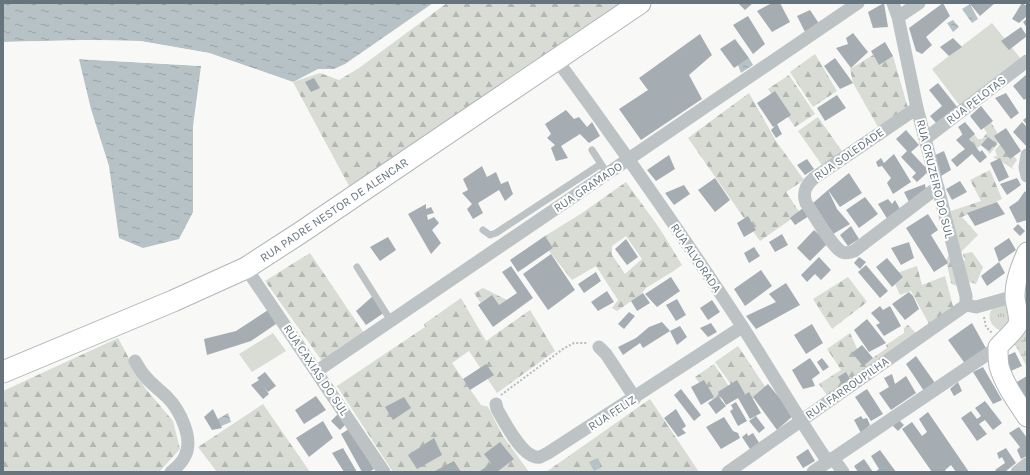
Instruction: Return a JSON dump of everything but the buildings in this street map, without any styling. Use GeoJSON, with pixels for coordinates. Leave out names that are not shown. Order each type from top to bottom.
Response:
{"type":"FeatureCollection","features":[{"type":"Feature","properties":{"kind":"main road","name":"RUA PADRE NESTOR DE ALENCAR"},"geometry":{"type":"LineString","coordinates":[[3,372],[173,301],[246,268],[640,3]]}},
{"type":"Feature","properties":{"kind":"main road"},"geometry":{"type":"LineString","coordinates":[[1027,252],[1020,269],[1016,286],[1015,296],[1018,323],[1000,343],[998,360],[1002,373],[1027,417]]}},
{"type":"Feature","properties":{"kind":"street","name":"RUA GRAMADO"},"geometry":{"type":"LineString","coordinates":[[317,371],[391,321],[604,169],[629,159],[858,3]]}},
{"type":"Feature","properties":{"kind":"street","name":"RUA CRUZEIRO DO SUL"},"geometry":{"type":"LineString","coordinates":[[893,3],[898,17],[917,108],[966,296],[966,305]]}},
{"type":"Feature","properties":{"kind":"street"},"geometry":{"type":"LineString","coordinates":[[898,17],[919,3]]}},
{"type":"Feature","properties":{"kind":"street","name":"RUA ALVORADA"},"geometry":{"type":"LineString","coordinates":[[557,60],[629,159],[742,327],[800,421],[831,460],[843,472]]}},
{"type":"Feature","properties":{"kind":"street","name":"RUA PELOTAS"},"geometry":{"type":"LineString","coordinates":[[925,139],[1027,61]]}},
{"type":"Feature","properties":{"kind":"street","name":"RUA SOLEDADE"},"geometry":{"type":"LineString","coordinates":[[917,108],[814,178],[807,184],[804,196],[806,202],[834,245],[840,251],[847,253],[854,251],[938,187]]}},
{"type":"Feature","properties":{"kind":"street"},"geometry":{"type":"LineString","coordinates":[[1027,155],[1025,167],[1027,176]]}},
{"type":"Feature","properties":{"kind":"street","name":"RUA CAXIAS DO SUL"},"geometry":{"type":"LineString","coordinates":[[246,268],[384,472]]}},
{"type":"Feature","properties":{"kind":"street"},"geometry":{"type":"LineString","coordinates":[[966,305],[976,307],[1015,296]]}},
{"type":"Feature","properties":{"kind":"street","name":"RUA FARROUPILHA"},"geometry":{"type":"LineString","coordinates":[[728,472],[966,305]]}},
{"type":"Feature","properties":{"kind":"street","name":"RUA FELIZ"},"geometry":{"type":"LineString","coordinates":[[496,404],[497,409],[522,448],[529,454],[539,457],[548,453],[635,398],[742,327]]}},
{"type":"Feature","properties":{"kind":"street"},"geometry":{"type":"LineString","coordinates":[[813,472],[1000,343]]}},
{"type":"Feature","properties":{"kind":"street"},"geometry":{"type":"LineString","coordinates":[[599,347],[606,354],[635,398]]}},
{"type":"Feature","properties":{"kind":"street"},"geometry":{"type":"LineString","coordinates":[[135,361],[145,376],[168,398],[176,409],[185,429],[188,443],[186,456],[171,472]]}},
{"type":"Feature","properties":{"kind":"street"},"geometry":{"type":"LineString","coordinates":[[1017,472],[1027,464]]}},
{"type":"Feature","properties":{"kind":"lane"},"geometry":{"type":"LineString","coordinates":[[483,230],[490,235],[496,233],[604,169],[592,150]]}},
{"type":"Feature","properties":{"kind":"lane"},"geometry":{"type":"LineString","coordinates":[[357,267],[391,321]]}},
{"type":"Feature","properties":{"kind":"path"},"geometry":{"type":"LineString","coordinates":[[992,303],[985,310],[984,322],[1000,343]]}},
{"type":"Feature","properties":{"kind":"path"},"geometry":{"type":"LineString","coordinates":[[496,404],[496,400],[500,395],[563,349],[574,343],[591,344],[599,347]]}},
{"type":"Feature","properties":{"kind":"green space"},"geometry":{"type":"Polygon","coordinates":[[[447,3],[626,3],[364,179],[349,186],[293,82],[320,73],[339,80],[359,68],[447,3]]]}},
{"type":"Feature","properties":{"kind":"green space"},"geometry":{"type":"Polygon","coordinates":[[[992,23],[1021,59],[960,106],[932,69],[992,23]]]}},
{"type":"Feature","properties":{"kind":"green space"},"geometry":{"type":"Polygon","coordinates":[[[815,54],[837,91],[813,107],[790,72],[815,54]]]}},
{"type":"Feature","properties":{"kind":"green space"},"geometry":{"type":"Polygon","coordinates":[[[873,55],[879,64],[893,56],[908,108],[878,127],[853,83],[850,69],[873,55]]]}},
{"type":"Feature","properties":{"kind":"green space"},"geometry":{"type":"Polygon","coordinates":[[[789,75],[815,114],[795,127],[768,89],[789,75]]]}},
{"type":"Feature","properties":{"kind":"green space"},"geometry":{"type":"Polygon","coordinates":[[[749,93],[776,141],[804,180],[786,192],[800,213],[760,241],[688,138],[749,93]]]}},
{"type":"Feature","properties":{"kind":"green space"},"geometry":{"type":"Polygon","coordinates":[[[986,114],[1001,139],[990,154],[981,145],[960,163],[957,154],[971,147],[960,131],[966,125],[978,139],[982,139],[987,133],[978,120],[986,114]]]}},
{"type":"Feature","properties":{"kind":"green space"},"geometry":{"type":"Polygon","coordinates":[[[818,117],[844,154],[824,168],[798,131],[818,117]]]}},
{"type":"Feature","properties":{"kind":"green space"},"geometry":{"type":"Polygon","coordinates":[[[1002,142],[1017,160],[1012,167],[1015,170],[993,157],[997,156],[995,150],[1002,142]]]}},
{"type":"Feature","properties":{"kind":"green space"},"geometry":{"type":"Polygon","coordinates":[[[990,170],[1002,199],[962,217],[978,235],[958,255],[951,211],[981,201],[970,180],[990,170]]]}},
{"type":"Feature","properties":{"kind":"green space"},"geometry":{"type":"Polygon","coordinates":[[[626,182],[660,229],[682,265],[646,288],[640,295],[617,311],[612,308],[618,300],[596,266],[572,280],[549,251],[553,248],[545,236],[582,213],[626,182]],[[626,236],[612,246],[612,255],[625,274],[642,259],[626,236]]]}},
{"type":"Feature","properties":{"kind":"green space"},"geometry":{"type":"Polygon","coordinates":[[[972,252],[983,267],[976,284],[958,279],[956,286],[951,283],[946,260],[949,255],[965,261],[963,254],[972,252]]]}},
{"type":"Feature","properties":{"kind":"green space"},"geometry":{"type":"Polygon","coordinates":[[[310,253],[364,333],[322,361],[265,281],[310,253]]]}},
{"type":"Feature","properties":{"kind":"green space"},"geometry":{"type":"Polygon","coordinates":[[[917,266],[922,285],[945,276],[954,310],[929,324],[911,291],[900,295],[891,275],[917,266]]]}},
{"type":"Feature","properties":{"kind":"green space"},"geometry":{"type":"Polygon","coordinates":[[[1027,267],[1027,367],[1013,341],[1021,282],[1027,267]]]}},
{"type":"Feature","properties":{"kind":"green space"},"geometry":{"type":"Polygon","coordinates":[[[848,277],[867,302],[832,329],[813,299],[848,277]]]}},
{"type":"Feature","properties":{"kind":"green space"},"geometry":{"type":"Polygon","coordinates":[[[483,288],[509,301],[495,313],[484,308],[474,293],[483,288]]]}},
{"type":"Feature","properties":{"kind":"green space"},"geometry":{"type":"Polygon","coordinates":[[[461,298],[486,341],[530,310],[555,351],[497,393],[469,351],[452,363],[481,405],[488,407],[503,436],[529,472],[393,472],[337,386],[425,327],[424,324],[461,298]]]}},
{"type":"Feature","properties":{"kind":"green space"},"geometry":{"type":"Polygon","coordinates":[[[1004,305],[1008,306],[1014,312],[1003,331],[999,330],[993,325],[990,314],[991,310],[995,307],[1004,305]]]}},
{"type":"Feature","properties":{"kind":"green space"},"geometry":{"type":"Polygon","coordinates":[[[908,325],[918,335],[834,405],[819,384],[841,370],[827,349],[850,333],[864,364],[887,348],[886,345],[904,333],[904,328],[908,325]]]}},
{"type":"Feature","properties":{"kind":"green space"},"geometry":{"type":"Polygon","coordinates":[[[273,333],[286,351],[252,372],[239,354],[273,333]]]}},
{"type":"Feature","properties":{"kind":"green space"},"geometry":{"type":"Polygon","coordinates":[[[118,338],[145,388],[173,421],[180,449],[159,472],[3,472],[3,391],[118,338]]]}},
{"type":"Feature","properties":{"kind":"green space"},"geometry":{"type":"Polygon","coordinates":[[[738,346],[768,391],[744,403],[715,362],[738,346]]]}},
{"type":"Feature","properties":{"kind":"green space"},"geometry":{"type":"Polygon","coordinates":[[[714,364],[732,391],[715,404],[695,377],[714,364]]]}},
{"type":"Feature","properties":{"kind":"green space"},"geometry":{"type":"Polygon","coordinates":[[[650,399],[699,472],[546,472],[650,399]]]}},
{"type":"Feature","properties":{"kind":"green space"},"geometry":{"type":"Polygon","coordinates":[[[263,404],[310,472],[217,472],[198,447],[263,404]]]}},
{"type":"Feature","properties":{"kind":"water"},"geometry":{"type":"Polygon","coordinates":[[[3,3],[433,3],[345,64],[334,69],[318,69],[293,82],[209,53],[140,41],[89,40],[3,42],[3,3]]]}},
{"type":"Feature","properties":{"kind":"water"},"geometry":{"type":"Polygon","coordinates":[[[970,4],[978,19],[972,23],[962,9],[970,4]]]}},
{"type":"Feature","properties":{"kind":"water"},"geometry":{"type":"Polygon","coordinates":[[[953,20],[959,27],[953,32],[947,23],[953,20]]]}},
{"type":"Feature","properties":{"kind":"water"},"geometry":{"type":"Polygon","coordinates":[[[749,58],[753,65],[741,73],[738,65],[749,58]]]}},
{"type":"Feature","properties":{"kind":"water"},"geometry":{"type":"Polygon","coordinates":[[[79,59],[201,66],[193,126],[193,212],[179,239],[143,248],[119,238],[109,166],[91,109],[79,59]]]}},
{"type":"Feature","properties":{"kind":"water"},"geometry":{"type":"Polygon","coordinates":[[[228,413],[231,422],[219,427],[216,420],[228,413]]]}},
{"type":"Feature","properties":{"kind":"water"},"geometry":{"type":"Polygon","coordinates":[[[598,458],[602,467],[594,471],[589,462],[598,458]]]}},
{"type":"Feature","properties":{"kind":"pier"},"geometry":{"type":"Polygon","coordinates":[[[89,40],[140,41],[209,53],[293,82],[280,80],[208,55],[140,43],[89,42],[3,44],[3,42],[89,40]]]}},
{"type":"Feature","properties":{"kind":"pier"},"geometry":{"type":"Polygon","coordinates":[[[78,57],[201,64],[203,66],[77,59],[78,57]]]}}]}
